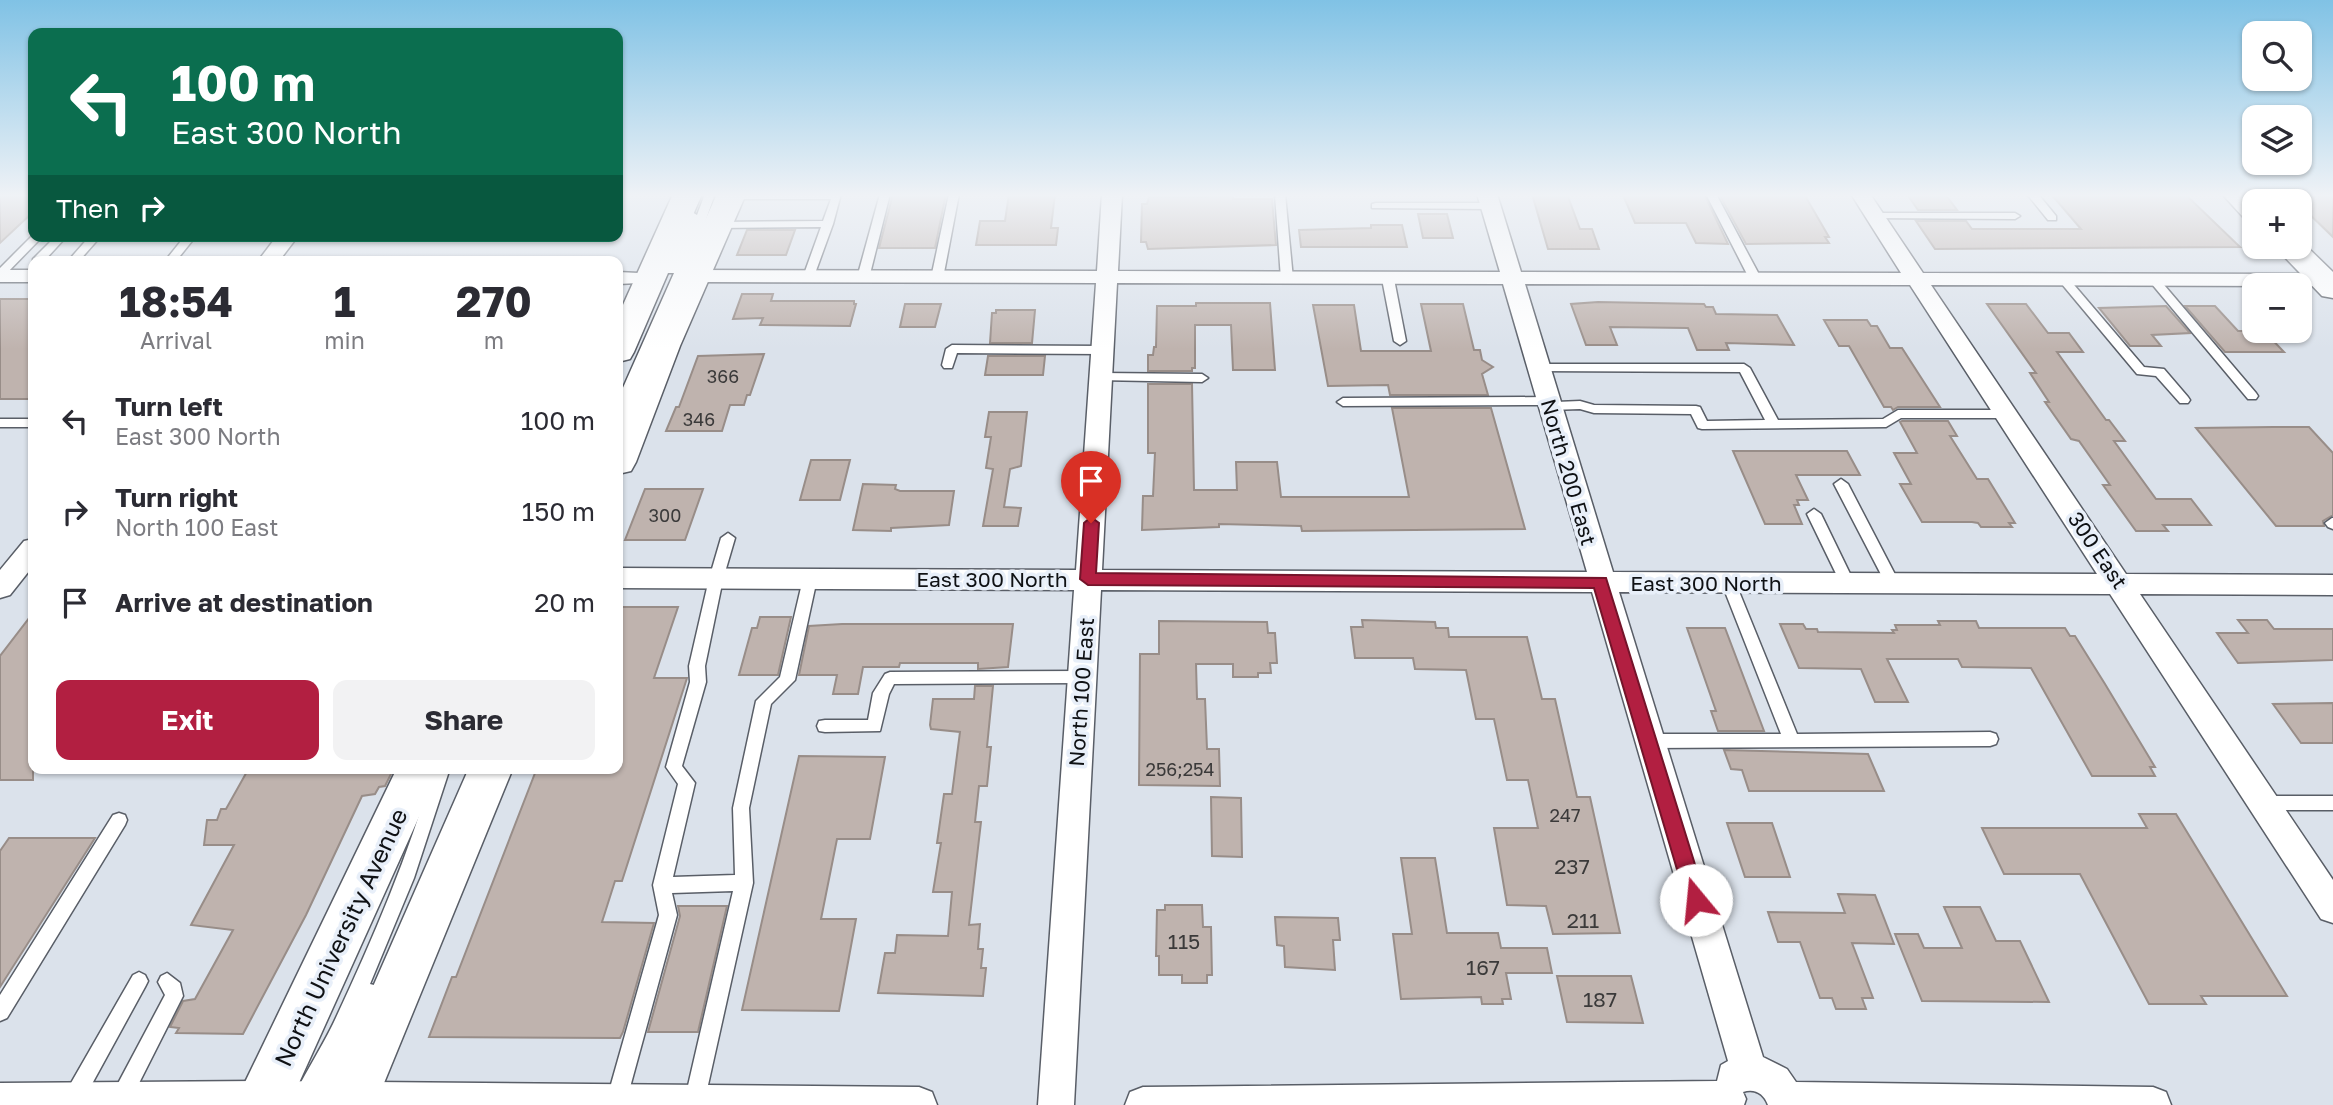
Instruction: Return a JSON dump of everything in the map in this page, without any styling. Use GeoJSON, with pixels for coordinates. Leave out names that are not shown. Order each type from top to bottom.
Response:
{"type":"FeatureCollection","features":[{"type":"Feature","properties":{"kind":"main road"},"geometry":{"type":"LineString","coordinates":[[623,341],[666,246]]}},
{"type":"Feature","properties":{"kind":"main road"},"geometry":{"type":"LineString","coordinates":[[623,450],[708,246]]}},
{"type":"Feature","properties":{"kind":"main road"},"geometry":{"type":"LineString","coordinates":[[2303,259],[2330,283]]}},
{"type":"Feature","properties":{"kind":"main road","name":"North University Avenue"},"geometry":{"type":"LineString","coordinates":[[306,1102],[417,774]]}},
{"type":"Feature","properties":{"kind":"main road"},"geometry":{"type":"LineString","coordinates":[[306,1102],[488,774]]}},
{"type":"Feature","properties":{"kind":"street","name":"North 100 East"},"geometry":{"type":"LineString","coordinates":[[1056,1105],[1110,246]]}},
{"type":"Feature","properties":{"kind":"street","name":"North 200 East"},"geometry":{"type":"LineString","coordinates":[[1501,246],[1540,368],[1648,741],[1736,1092]]}},
{"type":"Feature","properties":{"kind":"street","name":"300 East"},"geometry":{"type":"LineString","coordinates":[[1895,246],[2333,908]]}},
{"type":"Feature","properties":{"kind":"street"},"geometry":{"type":"LineString","coordinates":[[694,276],[2330,283]]}},
{"type":"Feature","properties":{"kind":"street"},"geometry":{"type":"LineString","coordinates":[[623,278],[652,278]]}},
{"type":"Feature","properties":{"kind":"street"},"geometry":{"type":"LineString","coordinates":[[10,581],[28,555]]}},
{"type":"Feature","properties":{"kind":"street","name":"East 300 North"},"geometry":{"type":"LineString","coordinates":[[623,579],[2333,585]]}},
{"type":"Feature","properties":{"kind":"street"},"geometry":{"type":"LineString","coordinates":[[1143,1105],[1736,1092],[1764,1075],[1778,1086],[1786,1102],[2153,1105]]}},
{"type":"Feature","properties":{"kind":"street"},"geometry":{"type":"LineString","coordinates":[[0,1101],[919,1105]]}},
{"type":"Feature","properties":{"kind":"lane"},"geometry":{"type":"LineString","coordinates":[[623,377],[680,246]]}},
{"type":"Feature","properties":{"kind":"lane"},"geometry":{"type":"LineString","coordinates":[[623,402],[694,246]]}},
{"type":"Feature","properties":{"kind":"lane"},"geometry":{"type":"LineString","coordinates":[[809,277],[820,246]]}},
{"type":"Feature","properties":{"kind":"lane"},"geometry":{"type":"LineString","coordinates":[[863,278],[871,246]]}},
{"type":"Feature","properties":{"kind":"lane"},"geometry":{"type":"LineString","coordinates":[[937,278],[944,246]]}},
{"type":"Feature","properties":{"kind":"lane"},"geometry":{"type":"LineString","coordinates":[[1284,246],[1287,279]]}},
{"type":"Feature","properties":{"kind":"lane"},"geometry":{"type":"LineString","coordinates":[[1738,246],[1756,280]]}},
{"type":"Feature","properties":{"kind":"lane"},"geometry":{"type":"LineString","coordinates":[[1388,279],[1400,341]]}},
{"type":"Feature","properties":{"kind":"lane"},"geometry":{"type":"LineString","coordinates":[[2065,281],[2141,371],[2160,372],[2184,400]]}},
{"type":"Feature","properties":{"kind":"lane"},"geometry":{"type":"LineString","coordinates":[[2155,281],[2252,396]]}},
{"type":"Feature","properties":{"kind":"lane"},"geometry":{"type":"LineString","coordinates":[[948,365],[952,349],[1103,350]]}},
{"type":"Feature","properties":{"kind":"lane"},"geometry":{"type":"LineString","coordinates":[[1540,368],[1744,368],[1774,425]]}},
{"type":"Feature","properties":{"kind":"lane"},"geometry":{"type":"LineString","coordinates":[[1101,377],[1202,378]]}},
{"type":"Feature","properties":{"kind":"lane"},"geometry":{"type":"LineString","coordinates":[[1343,402],[1550,404],[1580,405],[1594,409],[1696,410],[1702,425],[1886,423],[1898,414],[2007,414]]}},
{"type":"Feature","properties":{"kind":"lane"},"geometry":{"type":"LineString","coordinates":[[0,423],[28,423]]}},
{"type":"Feature","properties":{"kind":"lane"},"geometry":{"type":"LineString","coordinates":[[1841,484],[1892,584]]}},
{"type":"Feature","properties":{"kind":"lane"},"geometry":{"type":"LineString","coordinates":[[1814,514],[1848,584]]}},
{"type":"Feature","properties":{"kind":"lane"},"geometry":{"type":"LineString","coordinates":[[628,1104],[668,915],[662,885],[687,783],[674,767],[698,682],[697,666],[728,538]]}},
{"type":"Feature","properties":{"kind":"lane"},"geometry":{"type":"LineString","coordinates":[[694,1104],[744,883],[741,808],[764,701],[788,680],[810,579]]}},
{"type":"Feature","properties":{"kind":"lane"},"geometry":{"type":"LineString","coordinates":[[1729,584],[1791,738]]}},
{"type":"Feature","properties":{"kind":"lane"},"geometry":{"type":"LineString","coordinates":[[825,726],[874,726],[881,692],[890,678],[1082,677]]}},
{"type":"Feature","properties":{"kind":"lane"},"geometry":{"type":"LineString","coordinates":[[1648,741],[1791,738],[1990,739]]}},
{"type":"Feature","properties":{"kind":"lane"},"geometry":{"type":"LineString","coordinates":[[306,1102],[398,901],[425,828],[440,774]]}},
{"type":"Feature","properties":{"kind":"lane"},"geometry":{"type":"LineString","coordinates":[[2264,803],[2333,803]]}},
{"type":"Feature","properties":{"kind":"lane"},"geometry":{"type":"LineString","coordinates":[[0,1012],[119,820]]}},
{"type":"Feature","properties":{"kind":"lane"},"geometry":{"type":"LineString","coordinates":[[306,1102],[368,999],[441,832]]}},
{"type":"Feature","properties":{"kind":"lane"},"geometry":{"type":"LineString","coordinates":[[662,885],[744,883]]}},
{"type":"Feature","properties":{"kind":"lane"},"geometry":{"type":"LineString","coordinates":[[72,1102],[139,981]]}},
{"type":"Feature","properties":{"kind":"lane"},"geometry":{"type":"LineString","coordinates":[[118,1102],[173,996],[174,989],[167,982]]}},
{"type":"Feature","properties":{"kind":"building"},"geometry":{"type":"Polygon","coordinates":[[[741,246],[789,246],[786,255],[737,255],[741,246]]]}},
{"type":"Feature","properties":{"kind":"building"},"geometry":{"type":"Polygon","coordinates":[[[880,246],[935,246],[935,248],[879,248],[880,246]]]}},
{"type":"Feature","properties":{"kind":"building"},"geometry":{"type":"Polygon","coordinates":[[[1147,246],[1258,246],[1148,249],[1147,246]]]}},
{"type":"Feature","properties":{"kind":"building"},"geometry":{"type":"Polygon","coordinates":[[[1301,246],[1407,247],[1301,247],[1301,246]]]}},
{"type":"Feature","properties":{"kind":"building"},"geometry":{"type":"Polygon","coordinates":[[[1547,246],[1598,246],[1599,249],[1548,249],[1547,246]]]}},
{"type":"Feature","properties":{"kind":"building"},"geometry":{"type":"Polygon","coordinates":[[[1933,246],[2240,247],[1935,249],[1933,246]]]}},
{"type":"Feature","properties":{"kind":"building"},"geometry":{"type":"Polygon","coordinates":[[[742,294],[773,294],[771,301],[854,301],[856,304],[850,326],[760,325],[763,318],[733,319],[742,294]]]}},
{"type":"Feature","properties":{"kind":"building"},"geometry":{"type":"Polygon","coordinates":[[[0,299],[28,299],[28,399],[0,399],[0,299]]]}},
{"type":"Feature","properties":{"kind":"building"},"geometry":{"type":"Polygon","coordinates":[[[1196,303],[1270,303],[1275,370],[1233,370],[1231,325],[1195,325],[1195,368],[1192,368],[1192,371],[1148,371],[1148,355],[1153,355],[1156,347],[1157,306],[1196,306],[1196,303]]]}},
{"type":"Feature","properties":{"kind":"building"},"geometry":{"type":"Polygon","coordinates":[[[905,304],[941,304],[935,327],[900,327],[905,304]]]}},
{"type":"Feature","properties":{"kind":"building"},"geometry":{"type":"Polygon","coordinates":[[[1421,304],[1463,304],[1474,350],[1480,350],[1482,360],[1493,367],[1482,374],[1488,395],[1390,395],[1388,385],[1328,386],[1313,305],[1354,305],[1361,351],[1431,351],[1421,304]]]}},
{"type":"Feature","properties":{"kind":"building"},"geometry":{"type":"Polygon","coordinates":[[[1571,304],[1704,304],[1706,307],[1713,307],[1716,314],[1777,315],[1794,345],[1726,343],[1729,350],[1697,350],[1688,328],[1610,327],[1617,345],[1586,345],[1571,304]]]}},
{"type":"Feature","properties":{"kind":"building"},"geometry":{"type":"Polygon","coordinates":[[[1987,304],[2026,304],[2048,333],[2069,333],[2083,352],[2057,352],[2106,420],[2109,420],[2125,441],[2114,441],[2156,499],[2191,499],[2211,525],[2163,525],[2168,531],[2136,531],[2103,485],[2110,485],[2079,441],[2071,439],[2045,402],[2049,402],[2030,373],[2036,373],[1987,304]]]}},
{"type":"Feature","properties":{"kind":"building"},"geometry":{"type":"Polygon","coordinates":[[[2166,306],[2190,333],[2152,335],[2161,346],[2130,346],[2099,308],[2166,306]]]}},
{"type":"Feature","properties":{"kind":"building"},"geometry":{"type":"Polygon","coordinates":[[[2185,306],[2215,306],[2238,331],[2242,331],[2242,343],[2275,343],[2284,352],[2225,352],[2185,306]]]}},
{"type":"Feature","properties":{"kind":"building"},"geometry":{"type":"Polygon","coordinates":[[[996,310],[1035,310],[1032,343],[990,343],[992,313],[996,313],[996,310]]]}},
{"type":"Feature","properties":{"kind":"building"},"geometry":{"type":"Polygon","coordinates":[[[1824,320],[1867,320],[1871,326],[1877,326],[1890,348],[1902,348],[1940,407],[1898,407],[1893,410],[1891,407],[1884,407],[1849,346],[1839,346],[1824,320]]]}},
{"type":"Feature","properties":{"kind":"building"},"geometry":{"type":"Polygon","coordinates":[[[764,354],[750,395],[747,395],[744,405],[730,405],[722,431],[666,431],[676,407],[679,407],[698,356],[764,354]]]}},
{"type":"Feature","properties":{"kind":"building"},"geometry":{"type":"Polygon","coordinates":[[[988,356],[1045,356],[1043,375],[985,375],[988,356]]]}},
{"type":"Feature","properties":{"kind":"building"},"geometry":{"type":"Polygon","coordinates":[[[1148,384],[1192,384],[1194,490],[1237,490],[1236,462],[1277,462],[1281,497],[1409,497],[1392,408],[1491,408],[1525,529],[1302,531],[1301,526],[1219,524],[1219,527],[1142,530],[1143,496],[1153,496],[1155,453],[1148,453],[1148,384]]]}},
{"type":"Feature","properties":{"kind":"building"},"geometry":{"type":"Polygon","coordinates":[[[989,412],[1027,412],[1021,466],[1010,469],[1004,507],[1021,508],[1018,526],[983,526],[993,469],[986,468],[991,437],[985,437],[989,412]]]}},
{"type":"Feature","properties":{"kind":"building"},"geometry":{"type":"Polygon","coordinates":[[[1948,421],[1957,436],[1950,436],[1977,479],[1988,479],[2015,523],[2009,523],[2012,527],[1981,527],[1972,522],[1922,522],[1900,484],[1911,484],[1894,453],[1917,453],[1900,422],[1948,421]]]}},
{"type":"Feature","properties":{"kind":"building"},"geometry":{"type":"Polygon","coordinates":[[[2309,427],[2333,453],[2333,515],[2323,521],[2324,526],[2276,526],[2196,428],[2309,427]]]}},
{"type":"Feature","properties":{"kind":"building"},"geometry":{"type":"Polygon","coordinates":[[[1733,451],[1847,451],[1860,475],[1796,475],[1808,500],[1797,500],[1799,505],[1794,505],[1802,524],[1765,524],[1733,451]]]}},
{"type":"Feature","properties":{"kind":"building"},"geometry":{"type":"Polygon","coordinates":[[[811,460],[850,460],[840,500],[800,500],[811,460]]]}},
{"type":"Feature","properties":{"kind":"building"},"geometry":{"type":"Polygon","coordinates":[[[863,484],[896,485],[895,489],[900,491],[954,491],[949,525],[891,528],[891,531],[853,530],[863,484]]]}},
{"type":"Feature","properties":{"kind":"building"},"geometry":{"type":"Polygon","coordinates":[[[645,489],[703,489],[685,540],[625,540],[645,489]]]}},
{"type":"Feature","properties":{"kind":"building"},"geometry":{"type":"Polygon","coordinates":[[[623,607],[678,607],[654,678],[687,678],[622,881],[615,881],[602,922],[654,923],[620,1038],[429,1037],[452,977],[456,977],[535,774],[623,774],[623,607]]]}},
{"type":"Feature","properties":{"kind":"building"},"geometry":{"type":"Polygon","coordinates":[[[760,617],[791,617],[778,675],[739,675],[752,628],[757,628],[760,617]]]}},
{"type":"Feature","properties":{"kind":"building"},"geometry":{"type":"Polygon","coordinates":[[[28,620],[28,774],[33,774],[33,780],[0,780],[0,656],[28,620]]]}},
{"type":"Feature","properties":{"kind":"building"},"geometry":{"type":"Polygon","coordinates":[[[1362,620],[1435,622],[1436,628],[1448,628],[1449,637],[1527,637],[1542,699],[1555,699],[1577,797],[1590,797],[1620,933],[1553,934],[1546,906],[1507,905],[1494,828],[1538,828],[1528,780],[1507,780],[1494,719],[1476,719],[1466,670],[1415,669],[1413,658],[1355,658],[1351,627],[1363,627],[1362,620]]]}},
{"type":"Feature","properties":{"kind":"building"},"geometry":{"type":"Polygon","coordinates":[[[2238,620],[2267,620],[2274,629],[2333,629],[2333,660],[2238,663],[2217,633],[2248,633],[2238,620]]]}},
{"type":"Feature","properties":{"kind":"building"},"geometry":{"type":"Polygon","coordinates":[[[1159,621],[1267,622],[1268,633],[1275,633],[1277,663],[1270,663],[1271,673],[1258,673],[1258,677],[1233,677],[1233,664],[1196,664],[1197,699],[1205,699],[1207,749],[1219,749],[1220,786],[1139,785],[1140,654],[1159,654],[1159,621]]]}},
{"type":"Feature","properties":{"kind":"building"},"geometry":{"type":"Polygon","coordinates":[[[1938,621],[1976,621],[1979,628],[2065,628],[2070,636],[2075,636],[2105,684],[2155,767],[2150,767],[2155,776],[2092,776],[2031,668],[1962,667],[1958,659],[1887,659],[1908,702],[1875,702],[1861,669],[1799,668],[1780,624],[1803,624],[1806,629],[1817,629],[1818,632],[1894,633],[1892,630],[1897,630],[1895,625],[1940,625],[1938,621]]]}},
{"type":"Feature","properties":{"kind":"building"},"geometry":{"type":"Polygon","coordinates":[[[1013,624],[1008,667],[978,669],[978,663],[900,663],[899,667],[863,667],[858,694],[833,694],[837,675],[799,675],[809,626],[1013,624]]]}},
{"type":"Feature","properties":{"kind":"building"},"geometry":{"type":"Polygon","coordinates":[[[1687,628],[1725,628],[1764,731],[1718,731],[1711,711],[1716,711],[1687,628]]]}},
{"type":"Feature","properties":{"kind":"building"},"geometry":{"type":"Polygon","coordinates":[[[975,686],[993,686],[987,747],[991,747],[987,786],[979,786],[975,822],[981,822],[969,925],[980,924],[978,949],[983,949],[981,968],[986,968],[983,996],[878,993],[885,953],[895,953],[897,935],[948,936],[952,892],[933,892],[941,843],[937,843],[944,794],[952,794],[960,732],[931,729],[930,725],[933,699],[974,699],[975,686]]]}},
{"type":"Feature","properties":{"kind":"building"},"geometry":{"type":"Polygon","coordinates":[[[2333,703],[2333,743],[2301,743],[2273,704],[2333,703]]]}},
{"type":"Feature","properties":{"kind":"building"},"geometry":{"type":"Polygon","coordinates":[[[1724,750],[1868,754],[1884,791],[1749,791],[1742,770],[1731,769],[1724,750]]]}},
{"type":"Feature","properties":{"kind":"building"},"geometry":{"type":"Polygon","coordinates":[[[799,756],[885,757],[870,839],[837,839],[821,919],[856,919],[839,1011],[742,1010],[799,756]]]}},
{"type":"Feature","properties":{"kind":"building"},"geometry":{"type":"Polygon","coordinates":[[[246,774],[391,774],[385,786],[379,787],[375,794],[362,796],[306,915],[243,1034],[176,1033],[179,1028],[170,1027],[183,1001],[195,999],[233,930],[191,925],[234,845],[204,845],[207,820],[217,820],[221,809],[226,809],[246,774]]]}},
{"type":"Feature","properties":{"kind":"building"},"geometry":{"type":"Polygon","coordinates":[[[1211,797],[1241,798],[1242,857],[1212,856],[1211,797]]]}},
{"type":"Feature","properties":{"kind":"building"},"geometry":{"type":"Polygon","coordinates":[[[2139,814],[2176,814],[2287,996],[2201,996],[2206,1004],[2149,1004],[2080,874],[2004,874],[1982,828],[2147,828],[2139,814]]]}},
{"type":"Feature","properties":{"kind":"building"},"geometry":{"type":"Polygon","coordinates":[[[1727,823],[1772,823],[1790,877],[1745,877],[1727,823]]]}},
{"type":"Feature","properties":{"kind":"building"},"geometry":{"type":"Polygon","coordinates":[[[9,838],[95,838],[0,987],[0,851],[9,838]]]}},
{"type":"Feature","properties":{"kind":"building"},"geometry":{"type":"Polygon","coordinates":[[[1401,858],[1435,858],[1447,933],[1498,933],[1501,948],[1547,948],[1552,973],[1506,973],[1511,999],[1502,999],[1503,1004],[1482,1004],[1481,997],[1401,999],[1393,934],[1412,934],[1401,858]]]}},
{"type":"Feature","properties":{"kind":"building"},"geometry":{"type":"Polygon","coordinates":[[[1838,894],[1875,895],[1894,944],[1852,943],[1873,998],[1862,998],[1866,1009],[1836,1009],[1832,998],[1820,998],[1800,942],[1778,942],[1768,912],[1845,913],[1838,894]]]}},
{"type":"Feature","properties":{"kind":"building"},"geometry":{"type":"Polygon","coordinates":[[[1165,905],[1202,905],[1203,927],[1211,927],[1212,975],[1207,975],[1207,983],[1182,983],[1182,975],[1159,975],[1159,956],[1156,956],[1157,910],[1165,910],[1165,905]]]}},
{"type":"Feature","properties":{"kind":"building"},"geometry":{"type":"Polygon","coordinates":[[[678,906],[727,906],[698,1032],[648,1032],[680,916],[678,906]]]}},
{"type":"Feature","properties":{"kind":"building"},"geometry":{"type":"Polygon","coordinates":[[[1944,907],[1980,907],[1996,941],[2020,941],[2049,1002],[1922,1001],[1895,934],[1918,934],[1924,948],[1962,948],[1944,907]]]}},
{"type":"Feature","properties":{"kind":"building"},"geometry":{"type":"Polygon","coordinates":[[[1275,917],[1338,918],[1340,940],[1333,940],[1335,970],[1285,967],[1284,946],[1277,945],[1275,917]]]}},
{"type":"Feature","properties":{"kind":"building"},"geometry":{"type":"Polygon","coordinates":[[[1557,976],[1631,976],[1643,1023],[1567,1022],[1557,976]]]}},
{"type":"Feature","properties":{"kind":"route"},"geometry":{"type":"LineString","coordinates":[[1091,523],[1088,579],[1601,582],[1696,900]]}}]}
